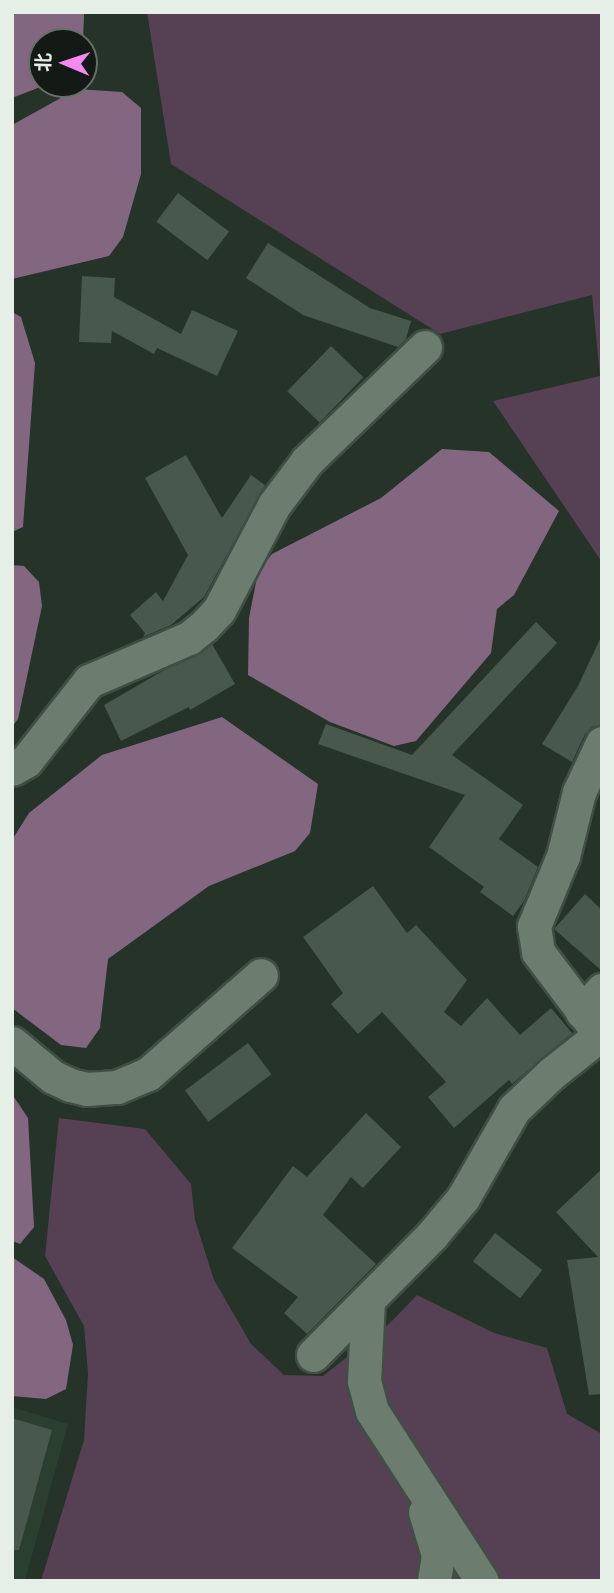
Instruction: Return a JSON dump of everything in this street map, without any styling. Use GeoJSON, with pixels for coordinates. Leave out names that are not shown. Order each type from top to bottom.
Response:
{"type":"FeatureCollection","features":[{"type":"Feature","properties":{"kind":"street"},"geometry":{"type":"LineString","coordinates":[[12,769],[26,761],[89,681],[189,638],[204,626],[219,610],[274,505],[307,461],[425,347]]}},
{"type":"Feature","properties":{"kind":"street"},"geometry":{"type":"LineString","coordinates":[[313,1355],[432,1235],[463,1198],[514,1109],[552,1073],[596,1018],[538,952],[534,926],[563,856],[579,792],[602,743]]}},
{"type":"Feature","properties":{"kind":"street"},"geometry":{"type":"LineString","coordinates":[[12,1043],[53,1077],[70,1085],[87,1089],[125,1084],[148,1074],[261,975]]}},
{"type":"Feature","properties":{"kind":"street"},"geometry":{"type":"LineString","coordinates":[[368,1300],[364,1381],[372,1410],[482,1581]]}},
{"type":"Feature","properties":{"kind":"street"},"geometry":{"type":"LineString","coordinates":[[415,1475],[438,1555],[434,1581]]}},
{"type":"Feature","properties":{"kind":"shaded area"},"geometry":{"type":"Polygon","coordinates":[[[12,12],[84,12],[84,28],[28,28],[28,92],[12,98],[12,12]]]}},
{"type":"Feature","properties":{"kind":"shaded area"},"geometry":{"type":"Polygon","coordinates":[[[147,12],[602,12],[602,562],[493,401],[600,376],[592,295],[440,334],[171,164],[147,12]]]}},
{"type":"Feature","properties":{"kind":"shaded area"},"geometry":{"type":"Polygon","coordinates":[[[98,90],[122,92],[141,108],[141,174],[123,237],[109,256],[12,279],[12,125],[61,98],[98,98],[98,90]]]}},
{"type":"Feature","properties":{"kind":"shaded area"},"geometry":{"type":"Polygon","coordinates":[[[12,312],[21,317],[35,363],[23,527],[12,532],[12,312]]]}},
{"type":"Feature","properties":{"kind":"shaded area"},"geometry":{"type":"Polygon","coordinates":[[[442,449],[489,452],[559,511],[514,595],[497,609],[491,653],[416,741],[394,746],[330,722],[248,675],[249,618],[258,572],[272,554],[381,498],[442,449]]]}},
{"type":"Feature","properties":{"kind":"shaded area"},"geometry":{"type":"Polygon","coordinates":[[[12,565],[24,566],[39,582],[42,606],[18,719],[12,727],[12,565]]]}},
{"type":"Feature","properties":{"kind":"shaded area"},"geometry":{"type":"Polygon","coordinates":[[[222,717],[318,784],[310,833],[295,851],[209,886],[108,959],[100,1028],[86,1048],[61,1045],[12,1008],[12,840],[29,813],[102,755],[222,717]]]}},
{"type":"Feature","properties":{"kind":"shaded area"},"geometry":{"type":"Polygon","coordinates":[[[12,1094],[28,1118],[34,1227],[20,1244],[12,1241],[12,1094]]]}},
{"type":"Feature","properties":{"kind":"shaded area"},"geometry":{"type":"Polygon","coordinates":[[[59,1118],[145,1129],[191,1184],[195,1220],[214,1280],[251,1344],[284,1375],[323,1376],[389,1324],[417,1295],[494,1333],[547,1348],[567,1414],[602,1434],[602,1581],[41,1581],[84,1440],[88,1374],[84,1326],[45,1256],[59,1118]]]}},
{"type":"Feature","properties":{"kind":"shaded area"},"geometry":{"type":"Polygon","coordinates":[[[12,1257],[44,1279],[66,1320],[73,1345],[66,1389],[46,1399],[12,1396],[12,1257]]]}},
{"type":"Feature","properties":{"kind":"shaded area"},"geometry":{"type":"Polygon","coordinates":[[[12,1407],[68,1424],[25,1581],[12,1581],[12,1407]]]}},
{"type":"Feature","properties":{"kind":"building"},"geometry":{"type":"Polygon","coordinates":[[[178,193],[229,232],[207,260],[156,222],[178,193]]]}},
{"type":"Feature","properties":{"kind":"building"},"geometry":{"type":"Polygon","coordinates":[[[268,243],[370,308],[411,321],[406,339],[398,347],[303,315],[246,278],[268,243]]]}},
{"type":"Feature","properties":{"kind":"building"},"geometry":{"type":"Polygon","coordinates":[[[82,276],[115,278],[114,297],[181,334],[192,310],[238,331],[217,376],[157,348],[154,354],[112,331],[111,343],[79,342],[82,276]]]}},
{"type":"Feature","properties":{"kind":"building"},"geometry":{"type":"Polygon","coordinates":[[[331,346],[363,377],[320,423],[287,391],[331,346]]]}},
{"type":"Feature","properties":{"kind":"building"},"geometry":{"type":"Polygon","coordinates":[[[186,455],[222,518],[251,475],[265,485],[204,597],[171,625],[143,637],[145,633],[130,615],[156,592],[163,601],[188,555],[145,478],[186,455]]]}},
{"type":"Feature","properties":{"kind":"building"},"geometry":{"type":"Polygon","coordinates":[[[536,622],[557,643],[452,755],[523,805],[499,839],[538,867],[524,901],[513,916],[480,892],[484,887],[429,847],[465,795],[318,744],[326,724],[412,755],[536,622]]]}},
{"type":"Feature","properties":{"kind":"building"},"geometry":{"type":"Polygon","coordinates":[[[602,635],[602,724],[592,727],[585,734],[572,762],[542,744],[578,686],[602,635]]]}},
{"type":"Feature","properties":{"kind":"building"},"geometry":{"type":"Polygon","coordinates":[[[212,644],[235,684],[190,710],[189,707],[121,741],[104,705],[168,668],[197,656],[212,644]]]}},
{"type":"Feature","properties":{"kind":"building"},"geometry":{"type":"Polygon","coordinates":[[[373,886],[407,933],[416,925],[467,980],[444,1012],[461,1026],[487,998],[520,1035],[551,1008],[572,1033],[512,1084],[509,1080],[454,1128],[428,1097],[446,1082],[382,1012],[358,1034],[331,1004],[343,993],[303,937],[373,886]]]}},
{"type":"Feature","properties":{"kind":"building"},"geometry":{"type":"Polygon","coordinates":[[[585,894],[602,910],[602,971],[554,929],[585,894]]]}},
{"type":"Feature","properties":{"kind":"building"},"geometry":{"type":"Polygon","coordinates":[[[248,1043],[271,1074],[208,1122],[185,1091],[248,1043]]]}},
{"type":"Feature","properties":{"kind":"building"},"geometry":{"type":"Polygon","coordinates":[[[366,1113],[401,1147],[363,1188],[351,1177],[323,1215],[376,1264],[307,1334],[284,1313],[298,1297],[232,1248],[293,1166],[307,1177],[366,1113]]]}},
{"type":"Feature","properties":{"kind":"building"},"geometry":{"type":"Polygon","coordinates":[[[602,1169],[602,1394],[589,1395],[567,1260],[598,1257],[556,1212],[602,1169]]]}},
{"type":"Feature","properties":{"kind":"building"},"geometry":{"type":"Polygon","coordinates":[[[495,1233],[542,1270],[520,1298],[473,1261],[495,1233]]]}},
{"type":"Feature","properties":{"kind":"building"},"geometry":{"type":"Polygon","coordinates":[[[12,1418],[52,1430],[19,1550],[12,1550],[12,1418]]]}}]}
